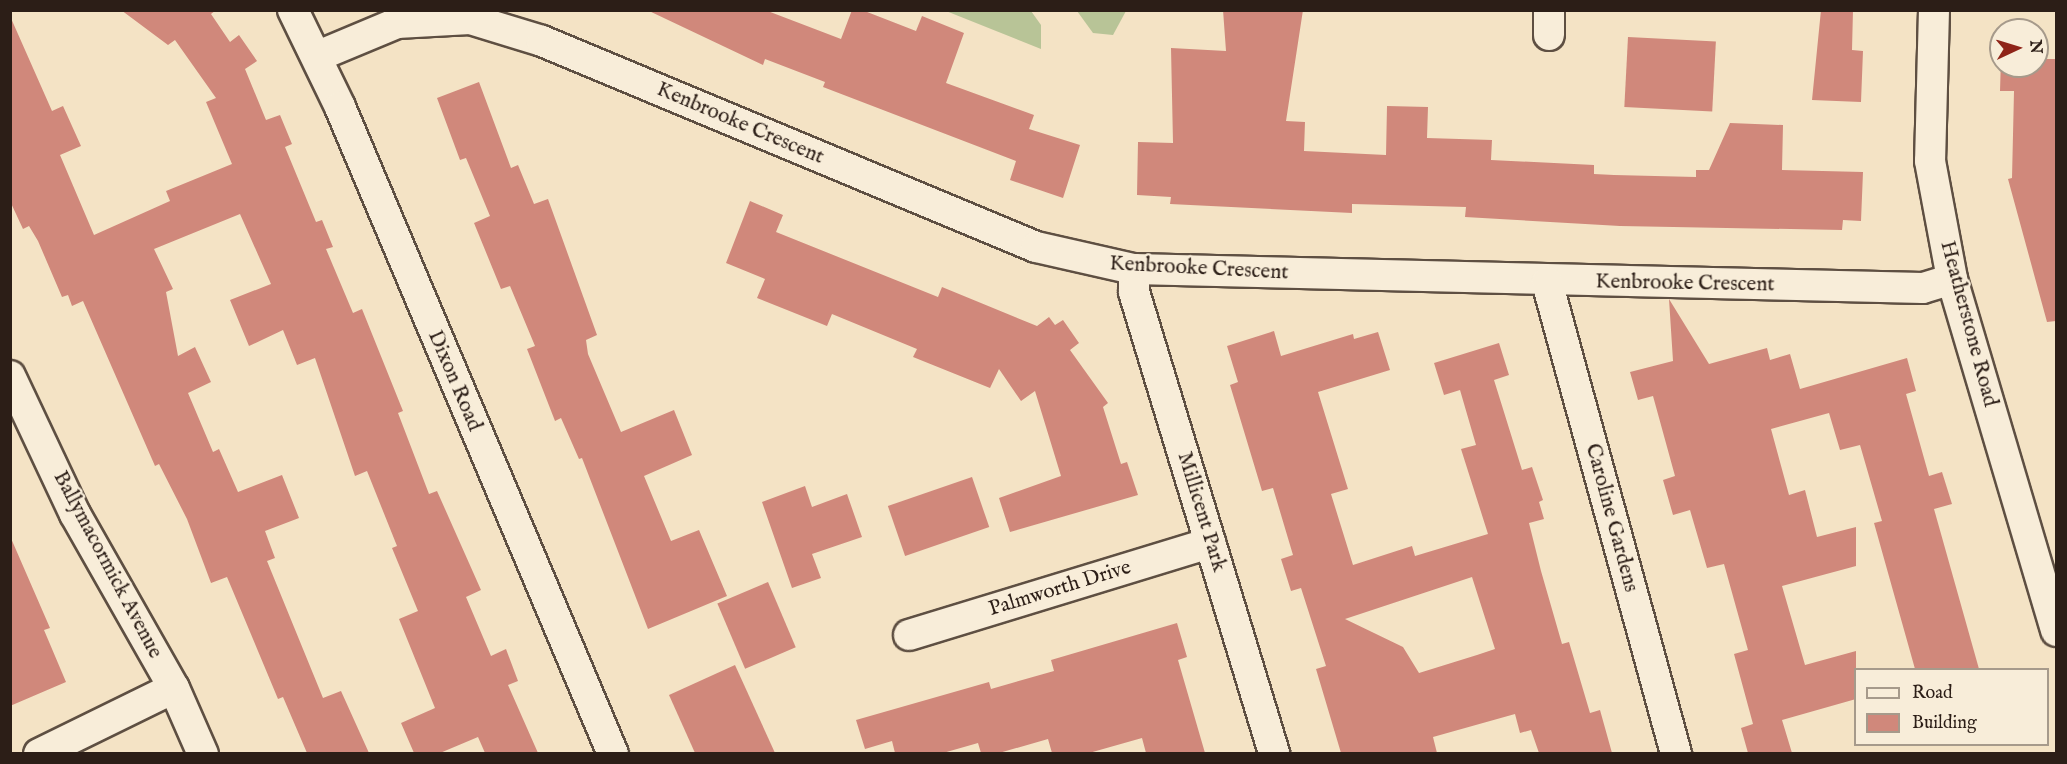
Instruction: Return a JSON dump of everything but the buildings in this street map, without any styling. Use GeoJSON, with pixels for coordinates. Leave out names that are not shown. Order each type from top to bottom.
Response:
{"type":"FeatureCollection","features":[{"type":"Feature","properties":{"kind":"street","name":"Dixon Road"},"geometry":{"type":"LineString","coordinates":[[293,10],[318,56],[614,753]]}},
{"type":"Feature","properties":{"kind":"street","name":"Heatherstone Road"},"geometry":{"type":"LineString","coordinates":[[1934,10],[1930,161],[1952,279],[2056,631]]}},
{"type":"Feature","properties":{"kind":"street","name":"Kenbrooke Crescent"},"geometry":{"type":"LineString","coordinates":[[318,56],[397,23],[470,19],[542,41],[1036,247],[1134,269],[1547,282],[1923,288],[1952,279]]}},
{"type":"Feature","properties":{"kind":"street","name":"Millicent Park"},"geometry":{"type":"LineString","coordinates":[[1134,269],[1134,292],[1274,753]]}},
{"type":"Feature","properties":{"kind":"street","name":"Caroline Gardens"},"geometry":{"type":"LineString","coordinates":[[1547,282],[1676,753]]}},
{"type":"Feature","properties":{"kind":"street","name":"Ballymacormick Avenue"},"geometry":{"type":"LineString","coordinates":[[14,389],[75,514],[174,688],[203,753]]}},
{"type":"Feature","properties":{"kind":"street","name":"Palmworth Drive"},"geometry":{"type":"LineString","coordinates":[[909,635],[1210,543]]}},
{"type":"Feature","properties":{"kind":"street"},"geometry":{"type":"LineString","coordinates":[[39,753],[174,688]]}},
{"type":"Feature","properties":{"kind":"green space"},"geometry":{"type":"Polygon","coordinates":[[[946,11],[1031,11],[1041,25],[1041,49],[946,11]]]}},
{"type":"Feature","properties":{"kind":"green space"},"geometry":{"type":"Polygon","coordinates":[[[1077,11],[1126,11],[1113,35],[1093,33],[1077,11]]]}}]}
